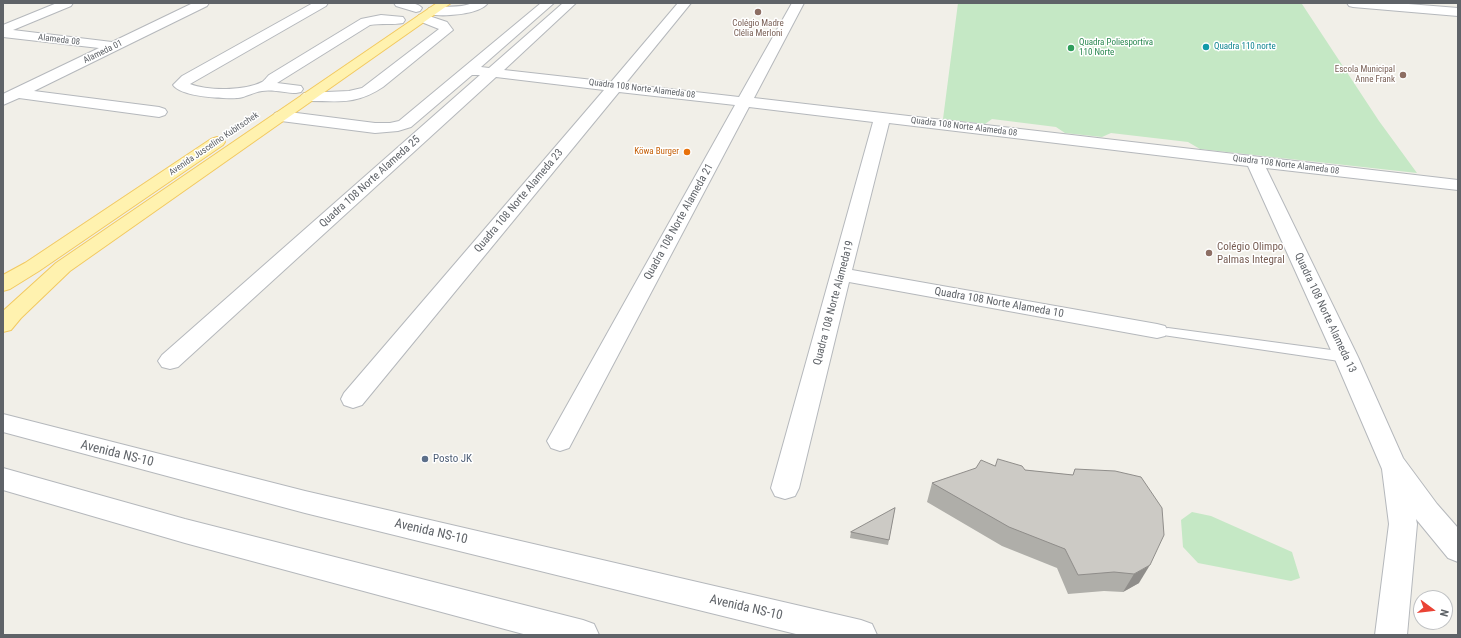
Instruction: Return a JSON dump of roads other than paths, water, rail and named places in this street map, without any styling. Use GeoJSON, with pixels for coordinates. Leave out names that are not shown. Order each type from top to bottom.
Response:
{"type":"FeatureCollection","features":[{"type":"Feature","properties":{"kind":"main road","name":"Avenida Juscelino Kubitschek"},"geometry":{"type":"LineString","coordinates":[[3,325],[13,313],[63,267],[282,116],[302,93],[399,20],[428,9]]}},
{"type":"Feature","properties":{"kind":"main road","name":"Avenida Juscelino Kubitschek"},"geometry":{"type":"LineString","coordinates":[[3,284],[32,267],[302,93],[428,9]]}},
{"type":"Feature","properties":{"kind":"street"},"geometry":{"type":"LineString","coordinates":[[3,30],[67,3]]}},
{"type":"Feature","properties":{"kind":"street","name":"Alameda 01"},"geometry":{"type":"LineString","coordinates":[[10,97],[203,3]]}},
{"type":"Feature","properties":{"kind":"street"},"geometry":{"type":"LineString","coordinates":[[322,3],[187,79],[180,85],[188,89],[223,94],[238,93],[255,87],[270,86],[302,93],[342,97],[358,95],[378,84],[446,30],[428,9]]}},
{"type":"Feature","properties":{"kind":"street"},"geometry":{"type":"LineString","coordinates":[[400,3],[428,9],[453,11],[467,9],[482,3]]}},
{"type":"Feature","properties":{"kind":"street"},"geometry":{"type":"LineString","coordinates":[[282,116],[385,129],[398,127],[405,124],[548,3]]}},
{"type":"Feature","properties":{"kind":"street","name":"Quadra 108 Norte Alameda 25"},"geometry":{"type":"LineString","coordinates":[[170,361],[570,3]]}},
{"type":"Feature","properties":{"kind":"street","name":"Quadra 108 Norte Alameda 23"},"geometry":{"type":"LineString","coordinates":[[353,399],[685,3]]}},
{"type":"Feature","properties":{"kind":"street","name":"Quadra 108 Norte Alameda 21"},"geometry":{"type":"LineString","coordinates":[[560,441],[798,3]]}},
{"type":"Feature","properties":{"kind":"street"},"geometry":{"type":"LineString","coordinates":[[1353,3],[1453,11]]}},
{"type":"Feature","properties":{"kind":"street"},"geometry":{"type":"LineString","coordinates":[[270,86],[270,82],[274,78],[366,22],[381,19],[399,20]]}},
{"type":"Feature","properties":{"kind":"street","name":"Alameda 08"},"geometry":{"type":"LineString","coordinates":[[3,33],[114,46]]}},
{"type":"Feature","properties":{"kind":"street","name":"Quadra 108 Norte Alameda 08"},"geometry":{"type":"LineString","coordinates":[[470,70],[1458,185]]}},
{"type":"Feature","properties":{"kind":"street"},"geometry":{"type":"LineString","coordinates":[[10,97],[159,112]]}},
{"type":"Feature","properties":{"kind":"street","name":"Quadra 108 Norte Alameda19"},"geometry":{"type":"LineString","coordinates":[[785,488],[882,118]]}},
{"type":"Feature","properties":{"kind":"street","name":"Quadra 108 Norte Alameda 13"},"geometry":{"type":"LineString","coordinates":[[1255,162],[1346,357],[1392,464]]}},
{"type":"Feature","properties":{"kind":"street","name":"Quadra 108 Norte Alameda 10"},"geometry":{"type":"LineString","coordinates":[[841,274],[1163,331]]}},
{"type":"Feature","properties":{"kind":"street","name":"Avenida NS-10"},"geometry":{"type":"LineString","coordinates":[[3,423],[305,502],[861,635]]}},
{"type":"Feature","properties":{"kind":"street"},"geometry":{"type":"LineString","coordinates":[[1392,464],[1427,512],[1458,549]]}},
{"type":"Feature","properties":{"kind":"street"},"geometry":{"type":"LineString","coordinates":[[1391,635],[1402,524],[1401,508],[1392,464]]}},
{"type":"Feature","properties":{"kind":"street"},"geometry":{"type":"LineString","coordinates":[[3,479],[185,531],[584,635]]}},
{"type":"Feature","properties":{"kind":"lane"},"geometry":{"type":"LineString","coordinates":[[1163,331],[1346,357]]}},
{"type":"Feature","properties":{"kind":"place","name":"Colégio Madre Clélia Merloni"},"geometry":{"type":"Point","coordinates":[758,12]}},
{"type":"Feature","properties":{"kind":"place","name":"Quadra 110 norte"},"geometry":{"type":"Point","coordinates":[1206,47]}},
{"type":"Feature","properties":{"kind":"place","name":"Quadra Poliesportiva 110 Norte"},"geometry":{"type":"Point","coordinates":[1071,48]}},
{"type":"Feature","properties":{"kind":"place","name":"Escola Municipal Anne Frank"},"geometry":{"type":"Point","coordinates":[1403,75]}},
{"type":"Feature","properties":{"kind":"place","name":"Köwa Burger"},"geometry":{"type":"Point","coordinates":[687,152]}},
{"type":"Feature","properties":{"kind":"place","name":"Colégio Olimpo Palmas Integral"},"geometry":{"type":"Point","coordinates":[1209,253]}},
{"type":"Feature","properties":{"kind":"place","name":"Posto JK"},"geometry":{"type":"Point","coordinates":[425,459]}}]}
